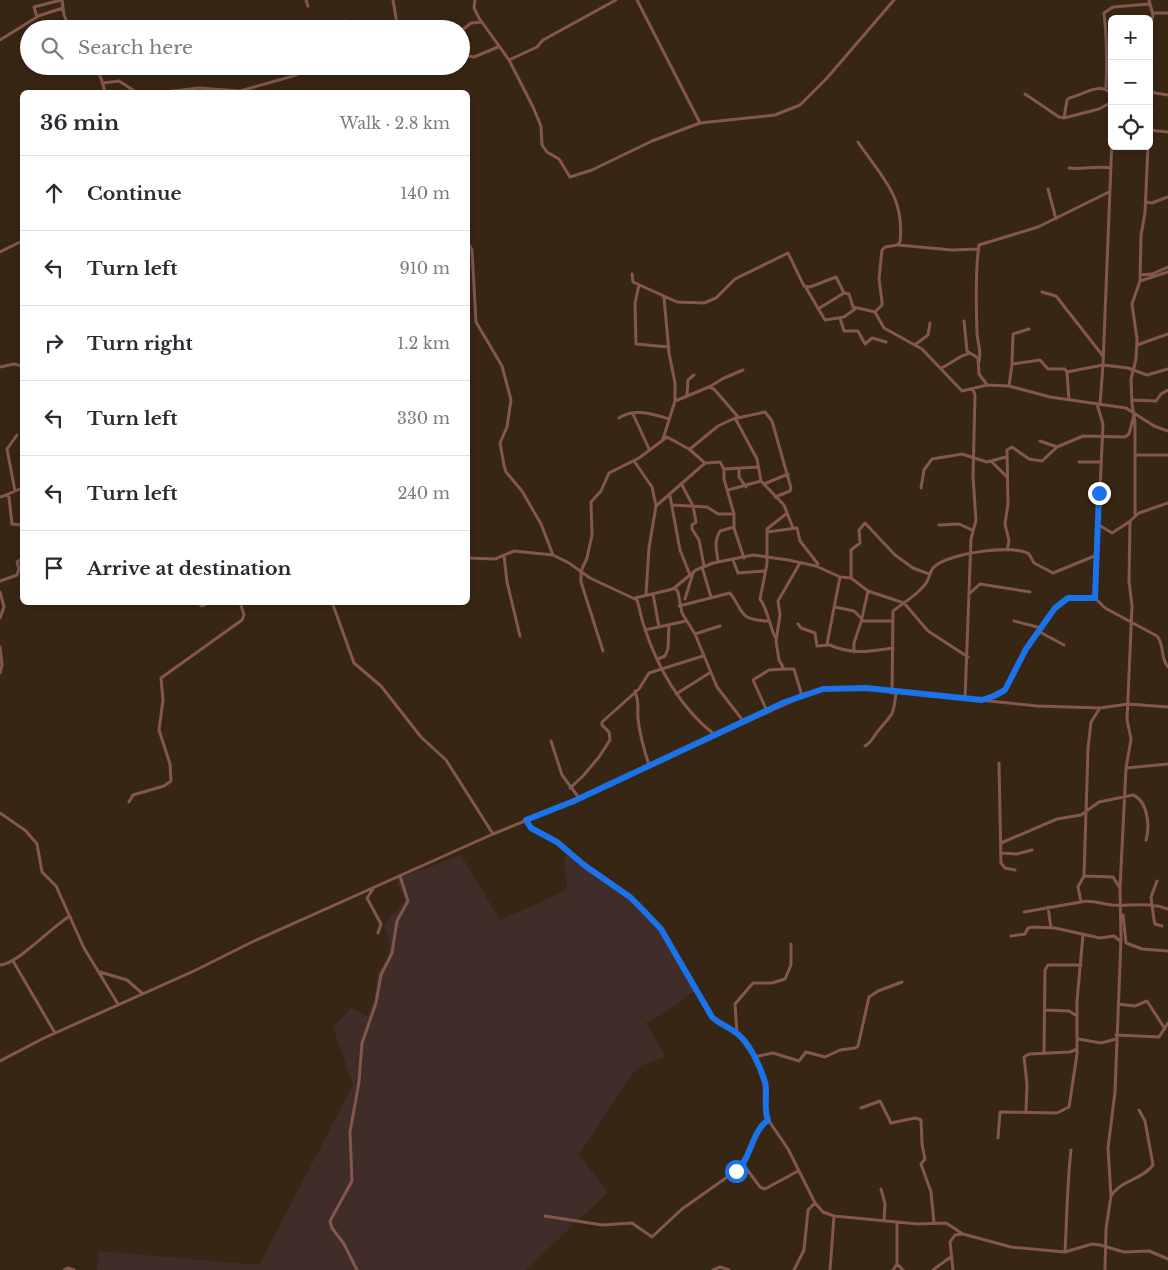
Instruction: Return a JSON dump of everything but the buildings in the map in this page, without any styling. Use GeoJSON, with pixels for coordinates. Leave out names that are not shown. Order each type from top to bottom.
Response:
{"type":"FeatureCollection","features":[{"type":"Feature","properties":{"kind":"street"},"geometry":{"type":"LineString","coordinates":[[38,16],[34,7],[62,0],[67,20]]}},
{"type":"Feature","properties":{"kind":"street"},"geometry":{"type":"LineString","coordinates":[[306,0],[308,6]]}},
{"type":"Feature","properties":{"kind":"street"},"geometry":{"type":"LineString","coordinates":[[393,0],[396,20]]}},
{"type":"Feature","properties":{"kind":"street"},"geometry":{"type":"LineString","coordinates":[[475,0],[475,10],[498,47],[509,60],[540,124],[542,145],[547,152],[559,159],[570,177],[592,170],[652,141],[700,123],[774,115],[800,105],[833,72],[894,0]]}},
{"type":"Feature","properties":{"kind":"street"},"geometry":{"type":"LineString","coordinates":[[509,60],[537,47],[544,40],[616,0]]}},
{"type":"Feature","properties":{"kind":"street"},"geometry":{"type":"LineString","coordinates":[[637,0],[700,123]]}},
{"type":"Feature","properties":{"kind":"street"},"geometry":{"type":"LineString","coordinates":[[1064,118],[1067,100],[1091,90],[1106,88],[1104,50],[1107,35],[1104,14],[1108,9],[1149,2],[1153,13],[1168,14]]}},
{"type":"Feature","properties":{"kind":"street"},"geometry":{"type":"LineString","coordinates":[[32,20],[63,8]]}},
{"type":"Feature","properties":{"kind":"street"},"geometry":{"type":"LineString","coordinates":[[470,24],[482,22]]}},
{"type":"Feature","properties":{"kind":"street"},"geometry":{"type":"LineString","coordinates":[[0,40],[20,27]]}},
{"type":"Feature","properties":{"kind":"street"},"geometry":{"type":"LineString","coordinates":[[470,56],[474,57],[498,47]]}},
{"type":"Feature","properties":{"kind":"street"},"geometry":{"type":"LineString","coordinates":[[99,75],[105,90]]}},
{"type":"Feature","properties":{"kind":"street"},"geometry":{"type":"LineString","coordinates":[[243,90],[294,75]]}},
{"type":"Feature","properties":{"kind":"street"},"geometry":{"type":"LineString","coordinates":[[103,83],[119,81],[133,90]]}},
{"type":"Feature","properties":{"kind":"street"},"geometry":{"type":"LineString","coordinates":[[184,90],[198,88],[226,90]]}},
{"type":"Feature","properties":{"kind":"street"},"geometry":{"type":"LineString","coordinates":[[1153,93],[1168,95]]}},
{"type":"Feature","properties":{"kind":"street"},"geometry":{"type":"LineString","coordinates":[[1025,94],[1059,117],[1064,118],[1099,109],[1108,104]]}},
{"type":"Feature","properties":{"kind":"street"},"geometry":{"type":"LineString","coordinates":[[1153,130],[1168,132]]}},
{"type":"Feature","properties":{"kind":"street"},"geometry":{"type":"LineString","coordinates":[[858,142],[881,176],[891,187],[898,200],[900,234],[897,245]]}},
{"type":"Feature","properties":{"kind":"street"},"geometry":{"type":"LineString","coordinates":[[1112,150],[1103,365],[1098,404],[1102,436],[1095,598],[1098,604],[1151,632],[1160,640],[1163,660],[1168,667]]}},
{"type":"Feature","properties":{"kind":"street"},"geometry":{"type":"LineString","coordinates":[[1135,515],[1136,455],[1132,400],[1136,345],[1132,304],[1140,282],[1140,235],[1147,202],[1148,150]]}},
{"type":"Feature","properties":{"kind":"street"},"geometry":{"type":"LineString","coordinates":[[1069,168],[1079,170],[1102,166],[1111,168]]}},
{"type":"Feature","properties":{"kind":"street"},"geometry":{"type":"LineString","coordinates":[[1048,189],[1056,219]]}},
{"type":"Feature","properties":{"kind":"street"},"geometry":{"type":"LineString","coordinates":[[987,385],[978,374],[981,350],[977,334],[976,310],[978,248],[982,243],[1031,229],[1056,219],[1110,192]]}},
{"type":"Feature","properties":{"kind":"street"},"geometry":{"type":"LineString","coordinates":[[1147,202],[1168,197]]}},
{"type":"Feature","properties":{"kind":"street"},"geometry":{"type":"LineString","coordinates":[[0,252],[20,242]]}},
{"type":"Feature","properties":{"kind":"street"},"geometry":{"type":"LineString","coordinates":[[632,274],[632,281],[664,297],[677,302],[696,304],[709,302],[716,298],[734,279],[788,253],[804,286],[825,320],[840,318],[855,309],[875,312],[882,306],[879,279],[882,250],[885,247],[897,245],[952,250],[978,248]]}},
{"type":"Feature","properties":{"kind":"street"},"geometry":{"type":"LineString","coordinates":[[470,246],[472,250],[476,322],[502,366],[511,400],[507,427],[500,443],[504,465],[506,472],[522,491],[541,524],[553,555]]}},
{"type":"Feature","properties":{"kind":"street"},"geometry":{"type":"LineString","coordinates":[[1140,274],[1152,274],[1168,267]]}},
{"type":"Feature","properties":{"kind":"street"},"geometry":{"type":"LineString","coordinates":[[1140,282],[1168,272]]}},
{"type":"Feature","properties":{"kind":"street"},"geometry":{"type":"LineString","coordinates":[[804,286],[810,287],[836,277],[844,293],[849,294],[855,309]]}},
{"type":"Feature","properties":{"kind":"street"},"geometry":{"type":"LineString","coordinates":[[639,285],[635,303],[636,344],[669,348]]}},
{"type":"Feature","properties":{"kind":"street"},"geometry":{"type":"LineString","coordinates":[[1042,292],[1056,296],[1103,356]]}},
{"type":"Feature","properties":{"kind":"street"},"geometry":{"type":"LineString","coordinates":[[817,309],[844,293]]}},
{"type":"Feature","properties":{"kind":"street"},"geometry":{"type":"LineString","coordinates":[[662,439],[675,401],[674,372],[669,348],[664,297]]}},
{"type":"Feature","properties":{"kind":"street"},"geometry":{"type":"LineString","coordinates":[[875,312],[884,328],[915,344],[960,390],[974,390],[987,385],[1009,386],[1037,395],[1126,408],[1158,428],[1168,431]]}},
{"type":"Feature","properties":{"kind":"street"},"geometry":{"type":"LineString","coordinates":[[840,318],[844,331],[858,331],[865,344],[872,338],[886,342]]}},
{"type":"Feature","properties":{"kind":"street"},"geometry":{"type":"LineString","coordinates":[[964,321],[966,349],[969,354]]}},
{"type":"Feature","properties":{"kind":"street"},"geometry":{"type":"LineString","coordinates":[[915,344],[928,335],[930,323]]}},
{"type":"Feature","properties":{"kind":"street"},"geometry":{"type":"LineString","coordinates":[[1009,386],[1013,334],[1029,329]]}},
{"type":"Feature","properties":{"kind":"street"},"geometry":{"type":"LineString","coordinates":[[1136,345],[1168,334]]}},
{"type":"Feature","properties":{"kind":"street"},"geometry":{"type":"LineString","coordinates":[[940,368],[950,364],[960,356],[969,354],[976,356],[979,362]]}},
{"type":"Feature","properties":{"kind":"street"},"geometry":{"type":"LineString","coordinates":[[1012,364],[1040,360],[1048,369],[1065,369],[1067,372],[1103,365],[1133,370],[1147,375],[1168,369]]}},
{"type":"Feature","properties":{"kind":"street"},"geometry":{"type":"LineString","coordinates":[[0,367],[14,364],[20,366]]}},
{"type":"Feature","properties":{"kind":"street"},"geometry":{"type":"LineString","coordinates":[[675,401],[743,370]]}},
{"type":"Feature","properties":{"kind":"street"},"geometry":{"type":"LineString","coordinates":[[1067,372],[1068,400]]}},
{"type":"Feature","properties":{"kind":"street"},"geometry":{"type":"LineString","coordinates":[[687,395],[688,380],[694,375]]}},
{"type":"Feature","properties":{"kind":"street"},"geometry":{"type":"LineString","coordinates":[[709,387],[714,390],[737,418],[763,483],[784,505],[793,528]]}},
{"type":"Feature","properties":{"kind":"street"},"geometry":{"type":"LineString","coordinates":[[965,699],[968,657],[970,554],[972,530],[976,520],[973,498],[974,390]]}},
{"type":"Feature","properties":{"kind":"street"},"geometry":{"type":"LineString","coordinates":[[1132,400],[1156,401],[1161,394],[1168,390]]}},
{"type":"Feature","properties":{"kind":"street"},"geometry":{"type":"LineString","coordinates":[[689,450],[696,446],[714,428],[737,418],[765,412],[770,417],[788,474],[790,491],[775,497]]}},
{"type":"Feature","properties":{"kind":"street"},"geometry":{"type":"LineString","coordinates":[[619,418],[646,413],[669,419]]}},
{"type":"Feature","properties":{"kind":"street"},"geometry":{"type":"LineString","coordinates":[[1007,550],[1009,540],[1005,524],[1008,504],[1007,450],[1012,447],[1029,460],[1042,461],[1057,447],[1083,436],[1113,438],[1127,435],[1134,413]]}},
{"type":"Feature","properties":{"kind":"street"},"geometry":{"type":"LineString","coordinates":[[633,414],[649,449]]}},
{"type":"Feature","properties":{"kind":"street"},"geometry":{"type":"LineString","coordinates":[[16,491],[8,448],[17,435]]}},
{"type":"Feature","properties":{"kind":"street"},"geometry":{"type":"LineString","coordinates":[[602,652],[582,586],[581,571],[587,558],[592,536],[592,499],[601,491],[609,473],[634,461],[662,439],[670,438],[705,463]]}},
{"type":"Feature","properties":{"kind":"street"},"geometry":{"type":"LineString","coordinates":[[1040,442],[1057,447]]}},
{"type":"Feature","properties":{"kind":"street"},"geometry":{"type":"LineString","coordinates":[[921,488],[924,470],[932,459],[951,455],[973,456],[979,460],[992,461],[1006,457]]}},
{"type":"Feature","properties":{"kind":"street"},"geometry":{"type":"LineString","coordinates":[[1136,455],[1168,455]]}},
{"type":"Feature","properties":{"kind":"street"},"geometry":{"type":"LineString","coordinates":[[973,463],[979,460]]}},
{"type":"Feature","properties":{"kind":"street"},"geometry":{"type":"LineString","coordinates":[[634,461],[652,487],[656,506],[649,548],[646,594]]}},
{"type":"Feature","properties":{"kind":"street"},"geometry":{"type":"LineString","coordinates":[[992,461],[1007,478]]}},
{"type":"Feature","properties":{"kind":"street"},"geometry":{"type":"LineString","coordinates":[[656,506],[670,496],[705,463],[719,462],[724,469],[724,479],[734,514],[734,526],[744,558]]}},
{"type":"Feature","properties":{"kind":"street"},"geometry":{"type":"LineString","coordinates":[[1079,462],[1101,462]]}},
{"type":"Feature","properties":{"kind":"street"},"geometry":{"type":"LineString","coordinates":[[724,469],[758,467]]}},
{"type":"Feature","properties":{"kind":"street"},"geometry":{"type":"LineString","coordinates":[[739,468],[740,477],[746,487]]}},
{"type":"Feature","properties":{"kind":"street"},"geometry":{"type":"LineString","coordinates":[[728,490],[763,483],[788,474]]}},
{"type":"Feature","properties":{"kind":"street"},"geometry":{"type":"LineString","coordinates":[[682,485],[693,506],[696,520],[692,530],[694,536],[698,538],[710,597]]}},
{"type":"Feature","properties":{"kind":"street"},"geometry":{"type":"LineString","coordinates":[[0,497],[20,489]]}},
{"type":"Feature","properties":{"kind":"street"},"geometry":{"type":"LineString","coordinates":[[6,495],[10,501],[12,524],[20,525]]}},
{"type":"Feature","properties":{"kind":"street"},"geometry":{"type":"LineString","coordinates":[[670,496],[680,550],[692,574],[685,599]]}},
{"type":"Feature","properties":{"kind":"street"},"geometry":{"type":"LineString","coordinates":[[1099,525],[1112,533],[1130,521],[1135,515],[1168,503]]}},
{"type":"Feature","properties":{"kind":"street"},"geometry":{"type":"LineString","coordinates":[[672,505],[710,508],[718,514],[734,514]]}},
{"type":"Feature","properties":{"kind":"street"},"geometry":{"type":"LineString","coordinates":[[784,669],[779,660],[776,639],[768,621],[766,607],[760,599],[767,558],[766,532],[769,526],[787,513]]}},
{"type":"Feature","properties":{"kind":"street"},"geometry":{"type":"LineString","coordinates":[[1130,521],[1129,581],[1132,606],[1127,720],[1131,739],[1126,768],[1120,888],[1121,904],[1126,943],[1142,949],[1168,951]]}},
{"type":"Feature","properties":{"kind":"street"},"geometry":{"type":"LineString","coordinates":[[851,578],[851,550],[860,543],[859,530],[863,523],[874,530],[895,555],[913,568],[929,574]]}},
{"type":"Feature","properties":{"kind":"street"},"geometry":{"type":"LineString","coordinates":[[939,526],[959,524],[972,530]]}},
{"type":"Feature","properties":{"kind":"street"},"geometry":{"type":"LineString","coordinates":[[718,562],[714,544],[716,537],[720,531],[734,526]]}},
{"type":"Feature","properties":{"kind":"street"},"geometry":{"type":"LineString","coordinates":[[766,532],[797,528],[800,541],[818,564],[816,566]]}},
{"type":"Feature","properties":{"kind":"street"},"geometry":{"type":"LineString","coordinates":[[865,746],[873,740],[890,719],[895,706],[893,611],[926,584],[933,568],[959,555],[1007,550],[1026,552],[1034,563],[1053,573],[1097,555]]}},
{"type":"Feature","properties":{"kind":"street"},"geometry":{"type":"LineString","coordinates":[[470,558],[489,559],[514,551],[553,555],[590,578],[634,598],[675,588],[703,567],[754,555],[816,566],[840,577],[851,578],[868,591],[904,603],[928,630],[968,657]]}},
{"type":"Feature","properties":{"kind":"street"},"geometry":{"type":"LineString","coordinates":[[504,555],[507,582],[520,636]]}},
{"type":"Feature","properties":{"kind":"street"},"geometry":{"type":"LineString","coordinates":[[0,581],[17,575],[19,569],[16,562],[20,560]]}},
{"type":"Feature","properties":{"kind":"street"},"geometry":{"type":"LineString","coordinates":[[733,560],[740,574],[764,571]]}},
{"type":"Feature","properties":{"kind":"street"},"geometry":{"type":"LineString","coordinates":[[776,639],[780,615],[779,597],[800,563]]}},
{"type":"Feature","properties":{"kind":"street"},"geometry":{"type":"LineString","coordinates":[[829,645],[827,641],[840,577]]}},
{"type":"Feature","properties":{"kind":"street"},"geometry":{"type":"LineString","coordinates":[[970,594],[980,584],[1030,592]]}},
{"type":"Feature","properties":{"kind":"street"},"geometry":{"type":"LineString","coordinates":[[675,588],[678,592],[679,606],[695,634],[703,656],[721,693],[744,722]]}},
{"type":"Feature","properties":{"kind":"street"},"geometry":{"type":"LineString","coordinates":[[854,652],[854,643],[862,620],[868,591]]}},
{"type":"Feature","properties":{"kind":"street"},"geometry":{"type":"LineString","coordinates":[[0,592],[4,607],[0,618]]}},
{"type":"Feature","properties":{"kind":"street"},"geometry":{"type":"LineString","coordinates":[[679,606],[730,593],[739,610],[749,618],[768,621]]}},
{"type":"Feature","properties":{"kind":"street"},"geometry":{"type":"LineString","coordinates":[[653,594],[659,627]]}},
{"type":"Feature","properties":{"kind":"street"},"geometry":{"type":"LineString","coordinates":[[634,598],[645,630],[676,694],[703,725],[715,735]]}},
{"type":"Feature","properties":{"kind":"street"},"geometry":{"type":"LineString","coordinates":[[982,700],[1005,690],[1026,649],[1055,608],[1068,598],[1095,598]]}},
{"type":"Feature","properties":{"kind":"street"},"geometry":{"type":"LineString","coordinates":[[129,802],[133,795],[164,786],[171,781],[170,764],[158,727],[163,700],[160,678],[242,620],[244,615],[241,605]]}},
{"type":"Feature","properties":{"kind":"street"},"geometry":{"type":"LineString","coordinates":[[333,605],[354,663],[381,686],[421,738],[446,760],[493,834]]}},
{"type":"Feature","properties":{"kind":"street"},"geometry":{"type":"LineString","coordinates":[[835,607],[854,611],[862,620],[893,621]]}},
{"type":"Feature","properties":{"kind":"street"},"geometry":{"type":"LineString","coordinates":[[645,630],[686,621]]}},
{"type":"Feature","properties":{"kind":"street"},"geometry":{"type":"LineString","coordinates":[[1014,621],[1040,630],[1064,646]]}},
{"type":"Feature","properties":{"kind":"street"},"geometry":{"type":"LineString","coordinates":[[798,624],[801,628],[815,633],[817,646],[829,645],[844,651],[862,653],[893,648]]}},
{"type":"Feature","properties":{"kind":"street"},"geometry":{"type":"LineString","coordinates":[[658,659],[666,655],[669,625]]}},
{"type":"Feature","properties":{"kind":"street"},"geometry":{"type":"LineString","coordinates":[[695,634],[720,626]]}},
{"type":"Feature","properties":{"kind":"street"},"geometry":{"type":"LineString","coordinates":[[0,647],[2,665],[0,673]]}},
{"type":"Feature","properties":{"kind":"street"},"geometry":{"type":"LineString","coordinates":[[570,788],[589,770],[610,740],[609,732],[602,725],[602,722],[635,692],[649,673],[662,667],[703,656]]}},
{"type":"Feature","properties":{"kind":"street"},"geometry":{"type":"LineString","coordinates":[[767,711],[753,680],[771,669],[794,669],[802,696]]}},
{"type":"Feature","properties":{"kind":"street"},"geometry":{"type":"LineString","coordinates":[[676,694],[711,672]]}},
{"type":"Feature","properties":{"kind":"street"},"geometry":{"type":"LineString","coordinates":[[0,1061],[55,1033],[375,887],[579,798],[767,711],[826,688],[866,688],[894,693],[1037,706],[1100,708],[1128,704],[1168,707]]}},
{"type":"Feature","properties":{"kind":"street"},"geometry":{"type":"LineString","coordinates":[[635,692],[639,704],[638,717],[641,740],[649,766]]}},
{"type":"Feature","properties":{"kind":"street"},"geometry":{"type":"LineString","coordinates":[[1081,902],[1078,887],[1084,876],[1091,722],[1100,708]]}},
{"type":"Feature","properties":{"kind":"street"},"geometry":{"type":"LineString","coordinates":[[551,741],[558,766],[570,788],[579,798]]}},
{"type":"Feature","properties":{"kind":"street"},"geometry":{"type":"LineString","coordinates":[[999,763],[1002,866],[1015,870]]}},
{"type":"Feature","properties":{"kind":"street"},"geometry":{"type":"LineString","coordinates":[[1126,768],[1168,764]]}},
{"type":"Feature","properties":{"kind":"street"},"geometry":{"type":"LineString","coordinates":[[1001,843],[1057,819],[1078,816],[1099,802],[1136,796],[1143,806],[1149,827],[1146,840]]}},
{"type":"Feature","properties":{"kind":"street"},"geometry":{"type":"LineString","coordinates":[[0,813],[32,837],[38,848],[42,872],[56,886],[84,948],[118,1004]]}},
{"type":"Feature","properties":{"kind":"street"},"geometry":{"type":"LineString","coordinates":[[526,820],[531,828],[557,842],[584,865],[630,897],[661,929],[712,1017],[718,1023],[737,1033],[754,1057],[765,1084],[768,1120],[788,1149],[815,1203],[822,1212],[834,1216],[884,1221],[946,1223],[963,1234],[1011,1247],[1065,1252],[1092,1244],[1124,1252],[1149,1251],[1168,1260]]}},
{"type":"Feature","properties":{"kind":"street"},"geometry":{"type":"LineString","coordinates":[[1002,853],[1016,854],[1032,850]]}},
{"type":"Feature","properties":{"kind":"street"},"geometry":{"type":"LineString","coordinates":[[357,1270],[330,1222],[352,1182],[350,1132],[360,1082],[362,1043],[376,1003],[381,975],[392,953],[397,921],[408,901],[400,876]]}},
{"type":"Feature","properties":{"kind":"street"},"geometry":{"type":"LineString","coordinates":[[1084,876],[1113,877],[1120,888]]}},
{"type":"Feature","properties":{"kind":"street"},"geometry":{"type":"LineString","coordinates":[[1157,881],[1152,896],[1152,905],[1154,923],[1162,926]]}},
{"type":"Feature","properties":{"kind":"street"},"geometry":{"type":"LineString","coordinates":[[375,887],[367,898],[381,924],[378,933]]}},
{"type":"Feature","properties":{"kind":"street"},"geometry":{"type":"LineString","coordinates":[[1024,912],[1091,900],[1121,904],[1152,905],[1168,909]]}},
{"type":"Feature","properties":{"kind":"street"},"geometry":{"type":"LineString","coordinates":[[1105,1270],[1105,1247],[1111,1196],[1108,1148],[1115,1092],[1121,904]]}},
{"type":"Feature","properties":{"kind":"street"},"geometry":{"type":"LineString","coordinates":[[1048,907],[1051,928]]}},
{"type":"Feature","properties":{"kind":"street"},"geometry":{"type":"LineString","coordinates":[[0,965],[13,961],[51,929],[70,916]]}},
{"type":"Feature","properties":{"kind":"street"},"geometry":{"type":"LineString","coordinates":[[1011,936],[1025,934],[1030,927],[1051,928],[1100,938],[1114,936],[1120,942]]}},
{"type":"Feature","properties":{"kind":"street"},"geometry":{"type":"LineString","coordinates":[[998,1138],[1000,1112],[1057,1113],[1069,1106],[1078,1039],[1083,935]]}},
{"type":"Feature","properties":{"kind":"street"},"geometry":{"type":"LineString","coordinates":[[737,1033],[735,1004],[752,983],[772,983],[785,979],[790,965],[791,944]]}},
{"type":"Feature","properties":{"kind":"street"},"geometry":{"type":"LineString","coordinates":[[13,961],[55,1033]]}},
{"type":"Feature","properties":{"kind":"street"},"geometry":{"type":"LineString","coordinates":[[1044,1052],[1043,993],[1046,967],[1081,965]]}},
{"type":"Feature","properties":{"kind":"street"},"geometry":{"type":"LineString","coordinates":[[99,972],[127,980],[142,993]]}},
{"type":"Feature","properties":{"kind":"street"},"geometry":{"type":"LineString","coordinates":[[754,1057],[769,1053],[799,1061],[806,1052],[825,1057],[840,1050],[855,1048],[858,1046],[869,998],[878,991],[902,982]]}},
{"type":"Feature","properties":{"kind":"street"},"geometry":{"type":"LineString","coordinates":[[1118,1004],[1135,1006],[1147,1001],[1164,1029]]}},
{"type":"Feature","properties":{"kind":"street"},"geometry":{"type":"LineString","coordinates":[[1044,1010],[1069,1011],[1078,1016]]}},
{"type":"Feature","properties":{"kind":"street"},"geometry":{"type":"LineString","coordinates":[[1078,1039],[1101,1043],[1116,1037],[1160,1036],[1168,1023]]}},
{"type":"Feature","properties":{"kind":"street"},"geometry":{"type":"LineString","coordinates":[[1026,1112],[1027,1084],[1024,1057],[1029,1054],[1044,1052],[1070,1052],[1077,1048]]}},
{"type":"Feature","properties":{"kind":"street"},"geometry":{"type":"LineString","coordinates":[[861,1108],[880,1101],[891,1123],[915,1118],[921,1120],[922,1144],[926,1159],[921,1164],[931,1192],[934,1223]]}},
{"type":"Feature","properties":{"kind":"street"},"geometry":{"type":"LineString","coordinates":[[1111,1196],[1116,1188],[1142,1176],[1153,1165],[1145,1122],[1138,1110]]}},
{"type":"Feature","properties":{"kind":"street"},"geometry":{"type":"LineString","coordinates":[[545,1216],[602,1224],[632,1223],[652,1237],[682,1209],[743,1164],[759,1129],[768,1120]]}},
{"type":"Feature","properties":{"kind":"street"},"geometry":{"type":"LineString","coordinates":[[1065,1252],[1068,1213],[1068,1172],[1071,1150]]}},
{"type":"Feature","properties":{"kind":"street"},"geometry":{"type":"LineString","coordinates":[[743,1164],[760,1187],[765,1189],[798,1171]]}},
{"type":"Feature","properties":{"kind":"street"},"geometry":{"type":"LineString","coordinates":[[881,1189],[885,1204],[884,1221]]}},
{"type":"Feature","properties":{"kind":"street"},"geometry":{"type":"LineString","coordinates":[[794,1270],[804,1250],[808,1210],[815,1203]]}},
{"type":"Feature","properties":{"kind":"street"},"geometry":{"type":"LineString","coordinates":[[830,1270],[834,1216]]}},
{"type":"Feature","properties":{"kind":"street"},"geometry":{"type":"LineString","coordinates":[[893,1270],[897,1264],[897,1222]]}},
{"type":"Feature","properties":{"kind":"street"},"geometry":{"type":"LineString","coordinates":[[953,1270],[950,1247],[951,1238],[963,1234]]}},
{"type":"Feature","properties":{"kind":"street"},"geometry":{"type":"LineString","coordinates":[[934,1270],[952,1256]]}},
{"type":"Feature","properties":{"kind":"street"},"geometry":{"type":"LineString","coordinates":[[897,1264],[903,1270]]}},
{"type":"Feature","properties":{"kind":"street"},"geometry":{"type":"LineString","coordinates":[[714,1270],[720,1266],[729,1270]]}},
{"type":"Feature","properties":{"kind":"street"},"geometry":{"type":"LineString","coordinates":[[64,1270],[68,1268],[74,1270]]}},
{"type":"Feature","properties":{"kind":"shaded area"},"geometry":{"type":"Polygon","coordinates":[[[570,852],[597,873],[618,886],[656,921],[696,990],[662,1015],[646,1022],[666,1057],[640,1066],[630,1077],[579,1155],[608,1192],[526,1270],[97,1270],[99,1251],[259,1265],[353,1085],[333,1027],[351,1008],[367,1016],[375,997],[377,973],[388,959],[390,942],[384,925],[405,901],[396,879],[461,855],[500,920],[567,890],[564,857],[570,852]]]}},
{"type":"Feature","properties":{"kind":"route"},"geometry":{"type":"LineString","coordinates":[[736,1171],[743,1164],[743,1160],[759,1129],[768,1120],[765,1084],[754,1057],[737,1033],[718,1023],[712,1017],[661,929],[630,897],[614,884],[584,865],[557,842],[531,828],[526,820],[574,801],[785,702],[814,691],[866,688],[896,693],[982,700],[1002,692],[1010,683],[1026,649],[1055,608],[1068,598],[1095,598],[1099,493]]}}]}
